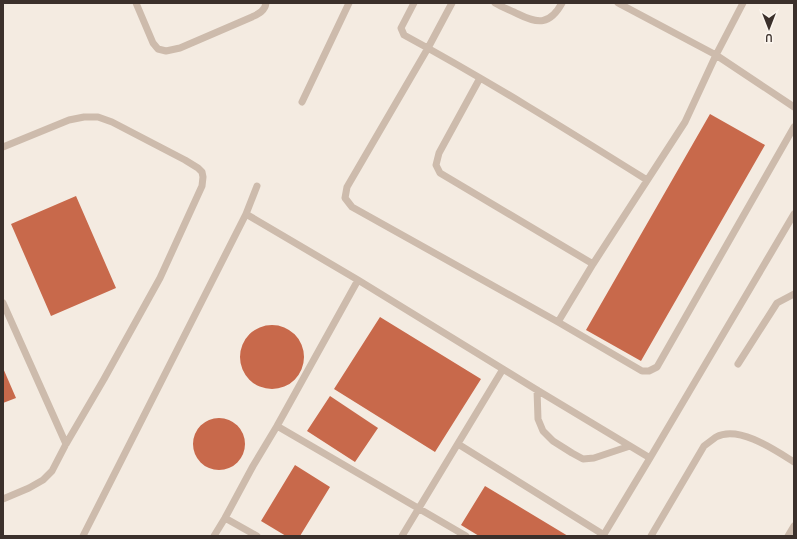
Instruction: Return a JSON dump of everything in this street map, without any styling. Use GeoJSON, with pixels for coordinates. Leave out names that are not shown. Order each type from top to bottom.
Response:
{"type":"FeatureCollection","features":[{"type":"Feature","properties":{"kind":"lane"},"geometry":{"type":"LineString","coordinates":[[136,3],[153,43],[158,49],[166,51],[180,48],[252,17],[261,12],[266,6],[266,3]]}},
{"type":"Feature","properties":{"kind":"lane"},"geometry":{"type":"LineString","coordinates":[[302,102],[349,3]]}},
{"type":"Feature","properties":{"kind":"lane"},"geometry":{"type":"LineString","coordinates":[[414,3],[401,28],[404,35],[519,101],[647,180]]}},
{"type":"Feature","properties":{"kind":"lane"},"geometry":{"type":"LineString","coordinates":[[452,3],[428,48],[347,187],[345,198],[352,207],[558,322],[642,371],[649,371],[657,367],[794,127]]}},
{"type":"Feature","properties":{"kind":"lane"},"geometry":{"type":"LineString","coordinates":[[495,3],[528,19],[537,21],[546,20],[554,15],[562,3]]}},
{"type":"Feature","properties":{"kind":"lane"},"geometry":{"type":"LineString","coordinates":[[618,3],[716,55],[794,107]]}},
{"type":"Feature","properties":{"kind":"lane"},"geometry":{"type":"LineString","coordinates":[[558,322],[593,264],[685,122],[716,55],[743,3]]}},
{"type":"Feature","properties":{"kind":"lane"},"geometry":{"type":"LineString","coordinates":[[480,78],[439,153],[436,165],[440,173],[593,264]]}},
{"type":"Feature","properties":{"kind":"lane"},"geometry":{"type":"LineString","coordinates":[[3,147],[69,120],[84,117],[98,117],[112,122],[185,160],[198,168],[202,172],[204,178],[202,186],[160,278],[66,444],[52,472],[43,480],[29,488],[3,499]]}},
{"type":"Feature","properties":{"kind":"lane"},"geometry":{"type":"LineString","coordinates":[[83,536],[246,214],[257,186]]}},
{"type":"Feature","properties":{"kind":"lane"},"geometry":{"type":"LineString","coordinates":[[246,214],[358,280],[536,390],[650,458]]}},
{"type":"Feature","properties":{"kind":"lane"},"geometry":{"type":"LineString","coordinates":[[458,444],[603,535],[794,214]]}},
{"type":"Feature","properties":{"kind":"lane"},"geometry":{"type":"LineString","coordinates":[[214,536],[358,280]]}},
{"type":"Feature","properties":{"kind":"lane"},"geometry":{"type":"LineString","coordinates":[[738,364],[777,303],[794,294]]}},
{"type":"Feature","properties":{"kind":"lane"},"geometry":{"type":"LineString","coordinates":[[3,303],[66,444]]}},
{"type":"Feature","properties":{"kind":"lane"},"geometry":{"type":"LineString","coordinates":[[402,536],[503,369]]}},
{"type":"Feature","properties":{"kind":"lane"},"geometry":{"type":"LineString","coordinates":[[536,390],[538,419],[543,431],[554,441],[572,453],[584,459],[594,458],[630,446]]}},
{"type":"Feature","properties":{"kind":"lane"},"geometry":{"type":"LineString","coordinates":[[276,426],[466,536]]}},
{"type":"Feature","properties":{"kind":"lane"},"geometry":{"type":"LineString","coordinates":[[651,536],[704,446],[717,437],[732,434],[747,437],[764,443],[794,462]]}},
{"type":"Feature","properties":{"kind":"lane"},"geometry":{"type":"LineString","coordinates":[[225,518],[257,536]]}},
{"type":"Feature","properties":{"kind":"lane"},"geometry":{"type":"LineString","coordinates":[[788,536],[794,526]]}},
{"type":"Feature","properties":{"kind":"building"},"geometry":{"type":"Polygon","coordinates":[[[710,114],[765,145],[641,361],[586,330],[710,114]]]}},
{"type":"Feature","properties":{"kind":"building"},"geometry":{"type":"Polygon","coordinates":[[[76,196],[116,288],[51,316],[11,224],[76,196]]]}},
{"type":"Feature","properties":{"kind":"building"},"geometry":{"type":"Polygon","coordinates":[[[380,317],[481,379],[435,452],[334,389],[380,317]]]}},
{"type":"Feature","properties":{"kind":"building"},"geometry":{"type":"Polygon","coordinates":[[[272,325],[290,331],[298,339],[304,357],[298,375],[290,383],[272,389],[254,383],[246,375],[240,357],[246,339],[254,331],[272,325]]]}},
{"type":"Feature","properties":{"kind":"building"},"geometry":{"type":"Polygon","coordinates":[[[3,368],[16,398],[3,403],[3,368]]]}},
{"type":"Feature","properties":{"kind":"building"},"geometry":{"type":"Polygon","coordinates":[[[330,396],[378,428],[355,462],[307,431],[330,396]]]}},
{"type":"Feature","properties":{"kind":"building"},"geometry":{"type":"Polygon","coordinates":[[[214,418],[224,418],[238,425],[245,439],[245,449],[238,463],[224,470],[214,470],[204,466],[197,459],[193,449],[193,439],[197,429],[204,422],[214,418]]]}},
{"type":"Feature","properties":{"kind":"building"},"geometry":{"type":"Polygon","coordinates":[[[295,465],[330,487],[300,536],[286,536],[261,521],[295,465]]]}},
{"type":"Feature","properties":{"kind":"building"},"geometry":{"type":"Polygon","coordinates":[[[485,486],[568,536],[479,536],[461,525],[485,486]]]}}]}
